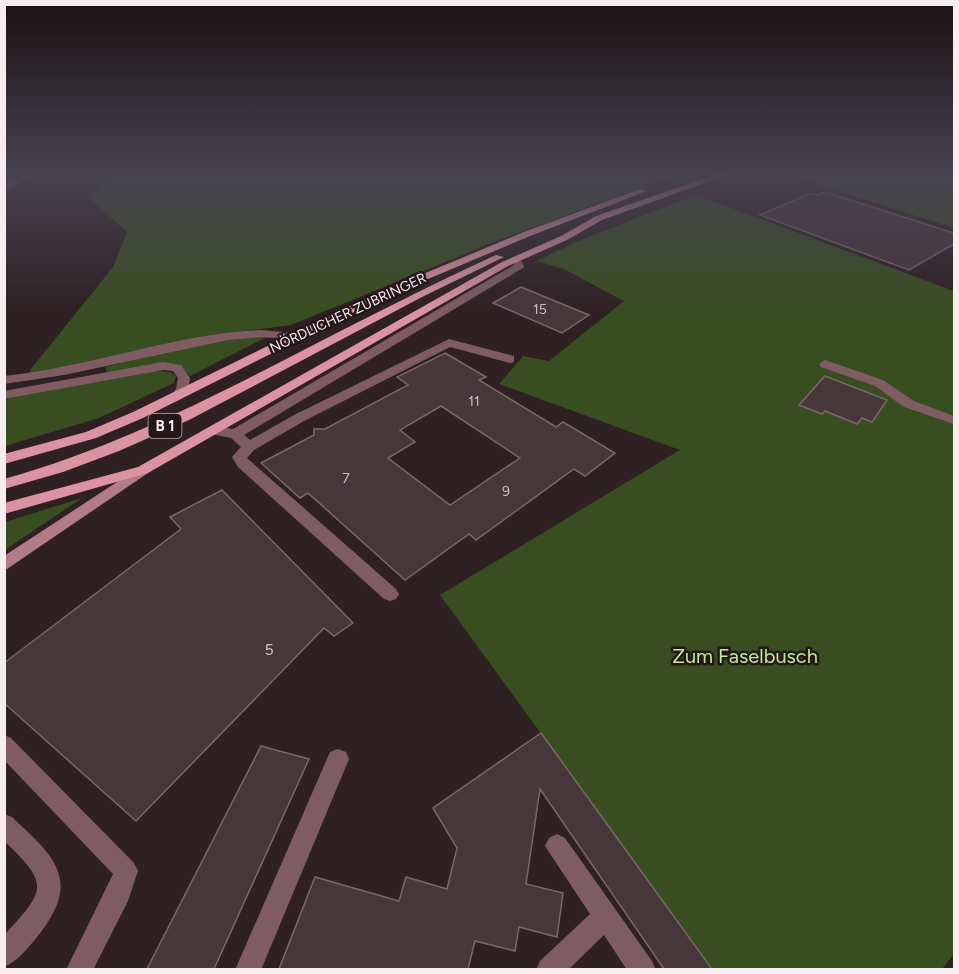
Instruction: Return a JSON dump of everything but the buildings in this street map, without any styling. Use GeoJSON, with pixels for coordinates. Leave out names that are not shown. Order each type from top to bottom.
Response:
{"type":"FeatureCollection","features":[{"type":"Feature","properties":{"kind":"main road","name":"NÖRDLICHER ZUBRINGER"},"geometry":{"type":"LineString","coordinates":[[4,459],[91,435],[175,398],[372,299],[517,238],[567,219]]}},
{"type":"Feature","properties":{"kind":"main road","name":"B 1"},"geometry":{"type":"LineString","coordinates":[[4,484],[58,469],[114,448],[184,417],[468,270],[595,219]]}},
{"type":"Feature","properties":{"kind":"main road","name":"NÖRDLICHER ZUBRINGER"},"geometry":{"type":"LineString","coordinates":[[4,564],[143,470],[516,259],[564,238],[596,219]]}},
{"type":"Feature","properties":{"kind":"main road","name":"NÖRDLICHER ZUBRINGER"},"geometry":{"type":"LineString","coordinates":[[4,509],[143,470]]}},
{"type":"Feature","properties":{"kind":"lane"},"geometry":{"type":"LineString","coordinates":[[235,434],[519,266],[516,259]]}},
{"type":"Feature","properties":{"kind":"lane"},"geometry":{"type":"LineString","coordinates":[[4,380],[106,362],[230,335],[272,332],[295,336]]}},
{"type":"Feature","properties":{"kind":"lane"},"geometry":{"type":"LineString","coordinates":[[390,594],[243,464],[239,457],[249,447],[299,418],[359,393],[449,344],[510,359]]}},
{"type":"Feature","properties":{"kind":"lane"},"geometry":{"type":"LineString","coordinates":[[4,388],[25,385],[106,362]]}},
{"type":"Feature","properties":{"kind":"lane"},"geometry":{"type":"LineString","coordinates":[[825,364],[879,383],[909,404],[954,420]]}},
{"type":"Feature","properties":{"kind":"lane"},"geometry":{"type":"LineString","coordinates":[[4,395],[163,366],[177,368],[184,378],[182,389],[175,398]]}},
{"type":"Feature","properties":{"kind":"lane"},"geometry":{"type":"LineString","coordinates":[[339,371],[359,393]]}},
{"type":"Feature","properties":{"kind":"lane"},"geometry":{"type":"LineString","coordinates":[[212,430],[235,434],[249,447]]}},
{"type":"Feature","properties":{"kind":"lane"},"geometry":{"type":"LineString","coordinates":[[4,745],[126,871],[119,892],[79,969]]}},
{"type":"Feature","properties":{"kind":"lane"},"geometry":{"type":"LineString","coordinates":[[248,969],[338,759]]}},
{"type":"Feature","properties":{"kind":"lane"},"geometry":{"type":"LineString","coordinates":[[4,825],[45,867],[49,880],[49,895],[38,915],[4,954]]}},
{"type":"Feature","properties":{"kind":"lane"},"geometry":{"type":"LineString","coordinates":[[557,846],[643,969]]}},
{"type":"Feature","properties":{"kind":"lane"},"geometry":{"type":"LineString","coordinates":[[549,969],[606,916]]}},
{"type":"Feature","properties":{"kind":"green space"},"geometry":{"type":"Polygon","coordinates":[[[113,219],[555,219],[291,325],[238,332],[30,374],[31,369],[113,267],[127,232],[113,219]]]}},
{"type":"Feature","properties":{"kind":"green space","name":"Zum Faselbusch"},"geometry":{"type":"Polygon","coordinates":[[[633,219],[762,219],[954,291],[954,954],[942,969],[713,969],[440,595],[680,450],[499,384],[523,356],[549,361],[624,301],[564,269],[536,261],[578,241],[633,219]]]}},
{"type":"Feature","properties":{"kind":"green space"},"geometry":{"type":"Polygon","coordinates":[[[927,219],[954,219],[954,228],[927,219]]]}},
{"type":"Feature","properties":{"kind":"green space"},"geometry":{"type":"Polygon","coordinates":[[[271,335],[190,376],[180,366],[107,373],[105,367],[213,341],[271,335]]]}},
{"type":"Feature","properties":{"kind":"green space"},"geometry":{"type":"Polygon","coordinates":[[[152,370],[170,372],[176,376],[174,383],[99,418],[5,446],[5,399],[152,370]]]}},
{"type":"Feature","properties":{"kind":"green space"},"geometry":{"type":"Polygon","coordinates":[[[82,498],[5,550],[5,522],[82,498]]]}}]}
